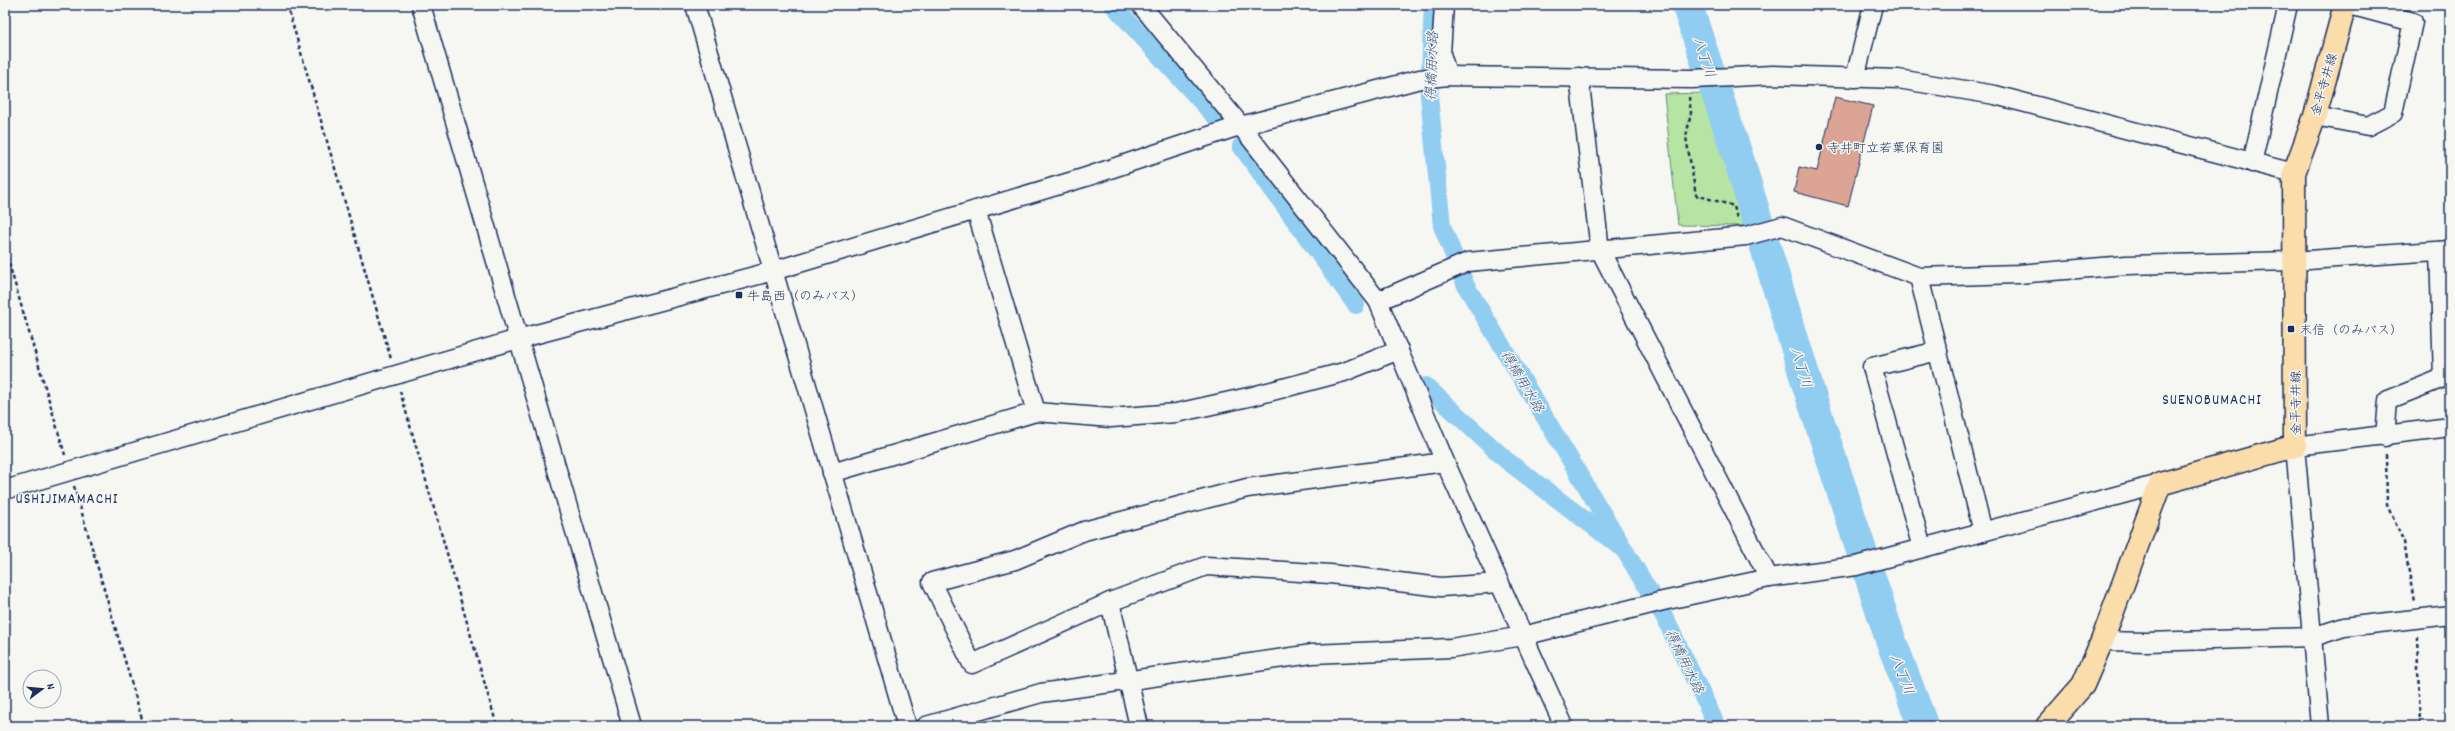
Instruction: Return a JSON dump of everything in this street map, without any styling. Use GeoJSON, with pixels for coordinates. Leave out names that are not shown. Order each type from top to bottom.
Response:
{"type":"FeatureCollection","features":[{"type":"Feature","properties":{"kind":"main road","name":"金平寺井線"},"geometry":{"type":"LineString","coordinates":[[2160,484],[2295,446],[2294,173],[2315,116],[2345,5]]}},
{"type":"Feature","properties":{"kind":"main road"},"geometry":{"type":"LineString","coordinates":[[2047,726],[2082,685],[2102,641],[2160,484]]}},
{"type":"Feature","properties":{"kind":"street"},"geometry":{"type":"LineString","coordinates":[[421,5],[632,726]]}},
{"type":"Feature","properties":{"kind":"street"},"geometry":{"type":"LineString","coordinates":[[695,5],[907,726]]}},
{"type":"Feature","properties":{"kind":"street"},"geometry":{"type":"LineString","coordinates":[[1141,5],[1237,127],[1378,301],[1445,462],[1563,726]]}},
{"type":"Feature","properties":{"kind":"street"},"geometry":{"type":"LineString","coordinates":[[1443,77],[1442,54],[1444,5]]}},
{"type":"Feature","properties":{"kind":"street"},"geometry":{"type":"LineString","coordinates":[[1855,78],[1873,5]]}},
{"type":"Feature","properties":{"kind":"street"},"geometry":{"type":"LineString","coordinates":[[2252,163],[2288,5]]}},
{"type":"Feature","properties":{"kind":"street"},"geometry":{"type":"LineString","coordinates":[[2315,116],[2368,126],[2393,113],[2413,22],[2350,5]]}},
{"type":"Feature","properties":{"kind":"street"},"geometry":{"type":"LineString","coordinates":[[5,490],[518,339],[773,271],[1086,177],[1237,127],[1420,79],[1443,77],[1579,77],[1689,79],[1773,75],[1898,79],[1995,95],[2294,173]]}},
{"type":"Feature","properties":{"kind":"street"},"geometry":{"type":"LineString","coordinates":[[1579,77],[1600,250],[1769,578]]}},
{"type":"Feature","properties":{"kind":"street"},"geometry":{"type":"LineString","coordinates":[[976,210],[1036,412]]}},
{"type":"Feature","properties":{"kind":"street"},"geometry":{"type":"LineString","coordinates":[[1378,301],[1468,262],[1743,236],[1782,226],[1920,277],[2019,274],[2126,265],[2294,261],[2444,250],[2443,378],[2388,400],[2385,436]]}},
{"type":"Feature","properties":{"kind":"street"},"geometry":{"type":"LineString","coordinates":[[1920,277],[1983,532]]}},
{"type":"Feature","properties":{"kind":"street"},"geometry":{"type":"LineString","coordinates":[[832,473],[1036,412],[1111,418],[1176,413],[1253,396],[1344,372],[1399,350]]}},
{"type":"Feature","properties":{"kind":"street"},"geometry":{"type":"LineString","coordinates":[[1922,548],[1872,367],[1938,351]]}},
{"type":"Feature","properties":{"kind":"street"},"geometry":{"type":"LineString","coordinates":[[2320,726],[2295,446],[2450,427]]}},
{"type":"Feature","properties":{"kind":"street"},"geometry":{"type":"LineString","coordinates":[[1445,462],[1247,488],[1084,531],[1015,560],[932,582],[972,664],[1110,602],[1206,566],[1330,574],[1441,587],[1500,583]]}},
{"type":"Feature","properties":{"kind":"street"},"geometry":{"type":"LineString","coordinates":[[926,726],[1041,693],[1312,654],[1451,648],[1523,636],[1663,601],[1769,578],[1856,566],[2160,484]]}},
{"type":"Feature","properties":{"kind":"street"},"geometry":{"type":"LineString","coordinates":[[1110,602],[1129,680],[1138,726]]}},
{"type":"Feature","properties":{"kind":"street"},"geometry":{"type":"LineString","coordinates":[[2102,641],[2147,642],[2313,637],[2344,627],[2417,620],[2450,615]]}},
{"type":"Feature","properties":{"kind":"path"},"geometry":{"type":"LineString","coordinates":[[1689,79],[1691,114],[1686,137],[1696,195],[1734,206],[1743,236]]}},
{"type":"Feature","properties":{"kind":"path"},"geometry":{"type":"LineString","coordinates":[[5,250],[144,726]]}},
{"type":"Feature","properties":{"kind":"path"},"geometry":{"type":"LineString","coordinates":[[2385,436],[2387,505],[2404,542],[2417,620],[2420,726]]}},
{"type":"Feature","properties":{"kind":"green space"},"geometry":{"type":"Polygon","coordinates":[[[1706,93],[1747,226],[1678,225],[1664,94],[1706,93]]]}},
{"type":"Feature","properties":{"kind":"building"},"geometry":{"type":"Polygon","coordinates":[[[1835,97],[1873,106],[1848,206],[1794,192],[1799,167],[1817,171],[1835,97]]]}},
{"type":"Feature","properties":{"kind":"waterway"},"geometry":{"type":"LineString","coordinates":[[1113,5],[1218,120]]}},
{"type":"Feature","properties":{"kind":"waterway","name":"得橋用水路"},"geometry":{"type":"LineString","coordinates":[[1433,5],[1429,96],[1442,226],[1466,286],[1664,616],[1717,726]]}},
{"type":"Feature","properties":{"kind":"waterway","name":"八丁川"},"geometry":{"type":"LineString","coordinates":[[1687,5],[1739,160],[1808,387],[1890,638],[1923,726]]}},
{"type":"Feature","properties":{"kind":"waterway"},"geometry":{"type":"LineString","coordinates":[[1241,146],[1356,305]]}},
{"type":"Feature","properties":{"kind":"waterway"},"geometry":{"type":"LineString","coordinates":[[1426,386],[1506,460],[1618,545]]}},
{"type":"Feature","properties":{"kind":"place","name":"寺井町立若葉保育園"},"geometry":{"type":"Point","coordinates":[1819,147]}},
{"type":"Feature","properties":{"kind":"place","name":"牛島西（のみバス）"},"geometry":{"type":"Point","coordinates":[739,295]}},
{"type":"Feature","properties":{"kind":"place","name":"末信（のみバス）"},"geometry":{"type":"Point","coordinates":[2291,329]}},
{"type":"Feature","properties":{"kind":"district","name":"SUENOBUMACHI"},"geometry":{"type":"Point","coordinates":[2212,399]}},
{"type":"Feature","properties":{"kind":"district","name":"USHIJIMAMACHI"},"geometry":{"type":"Point","coordinates":[67,498]}}]}
